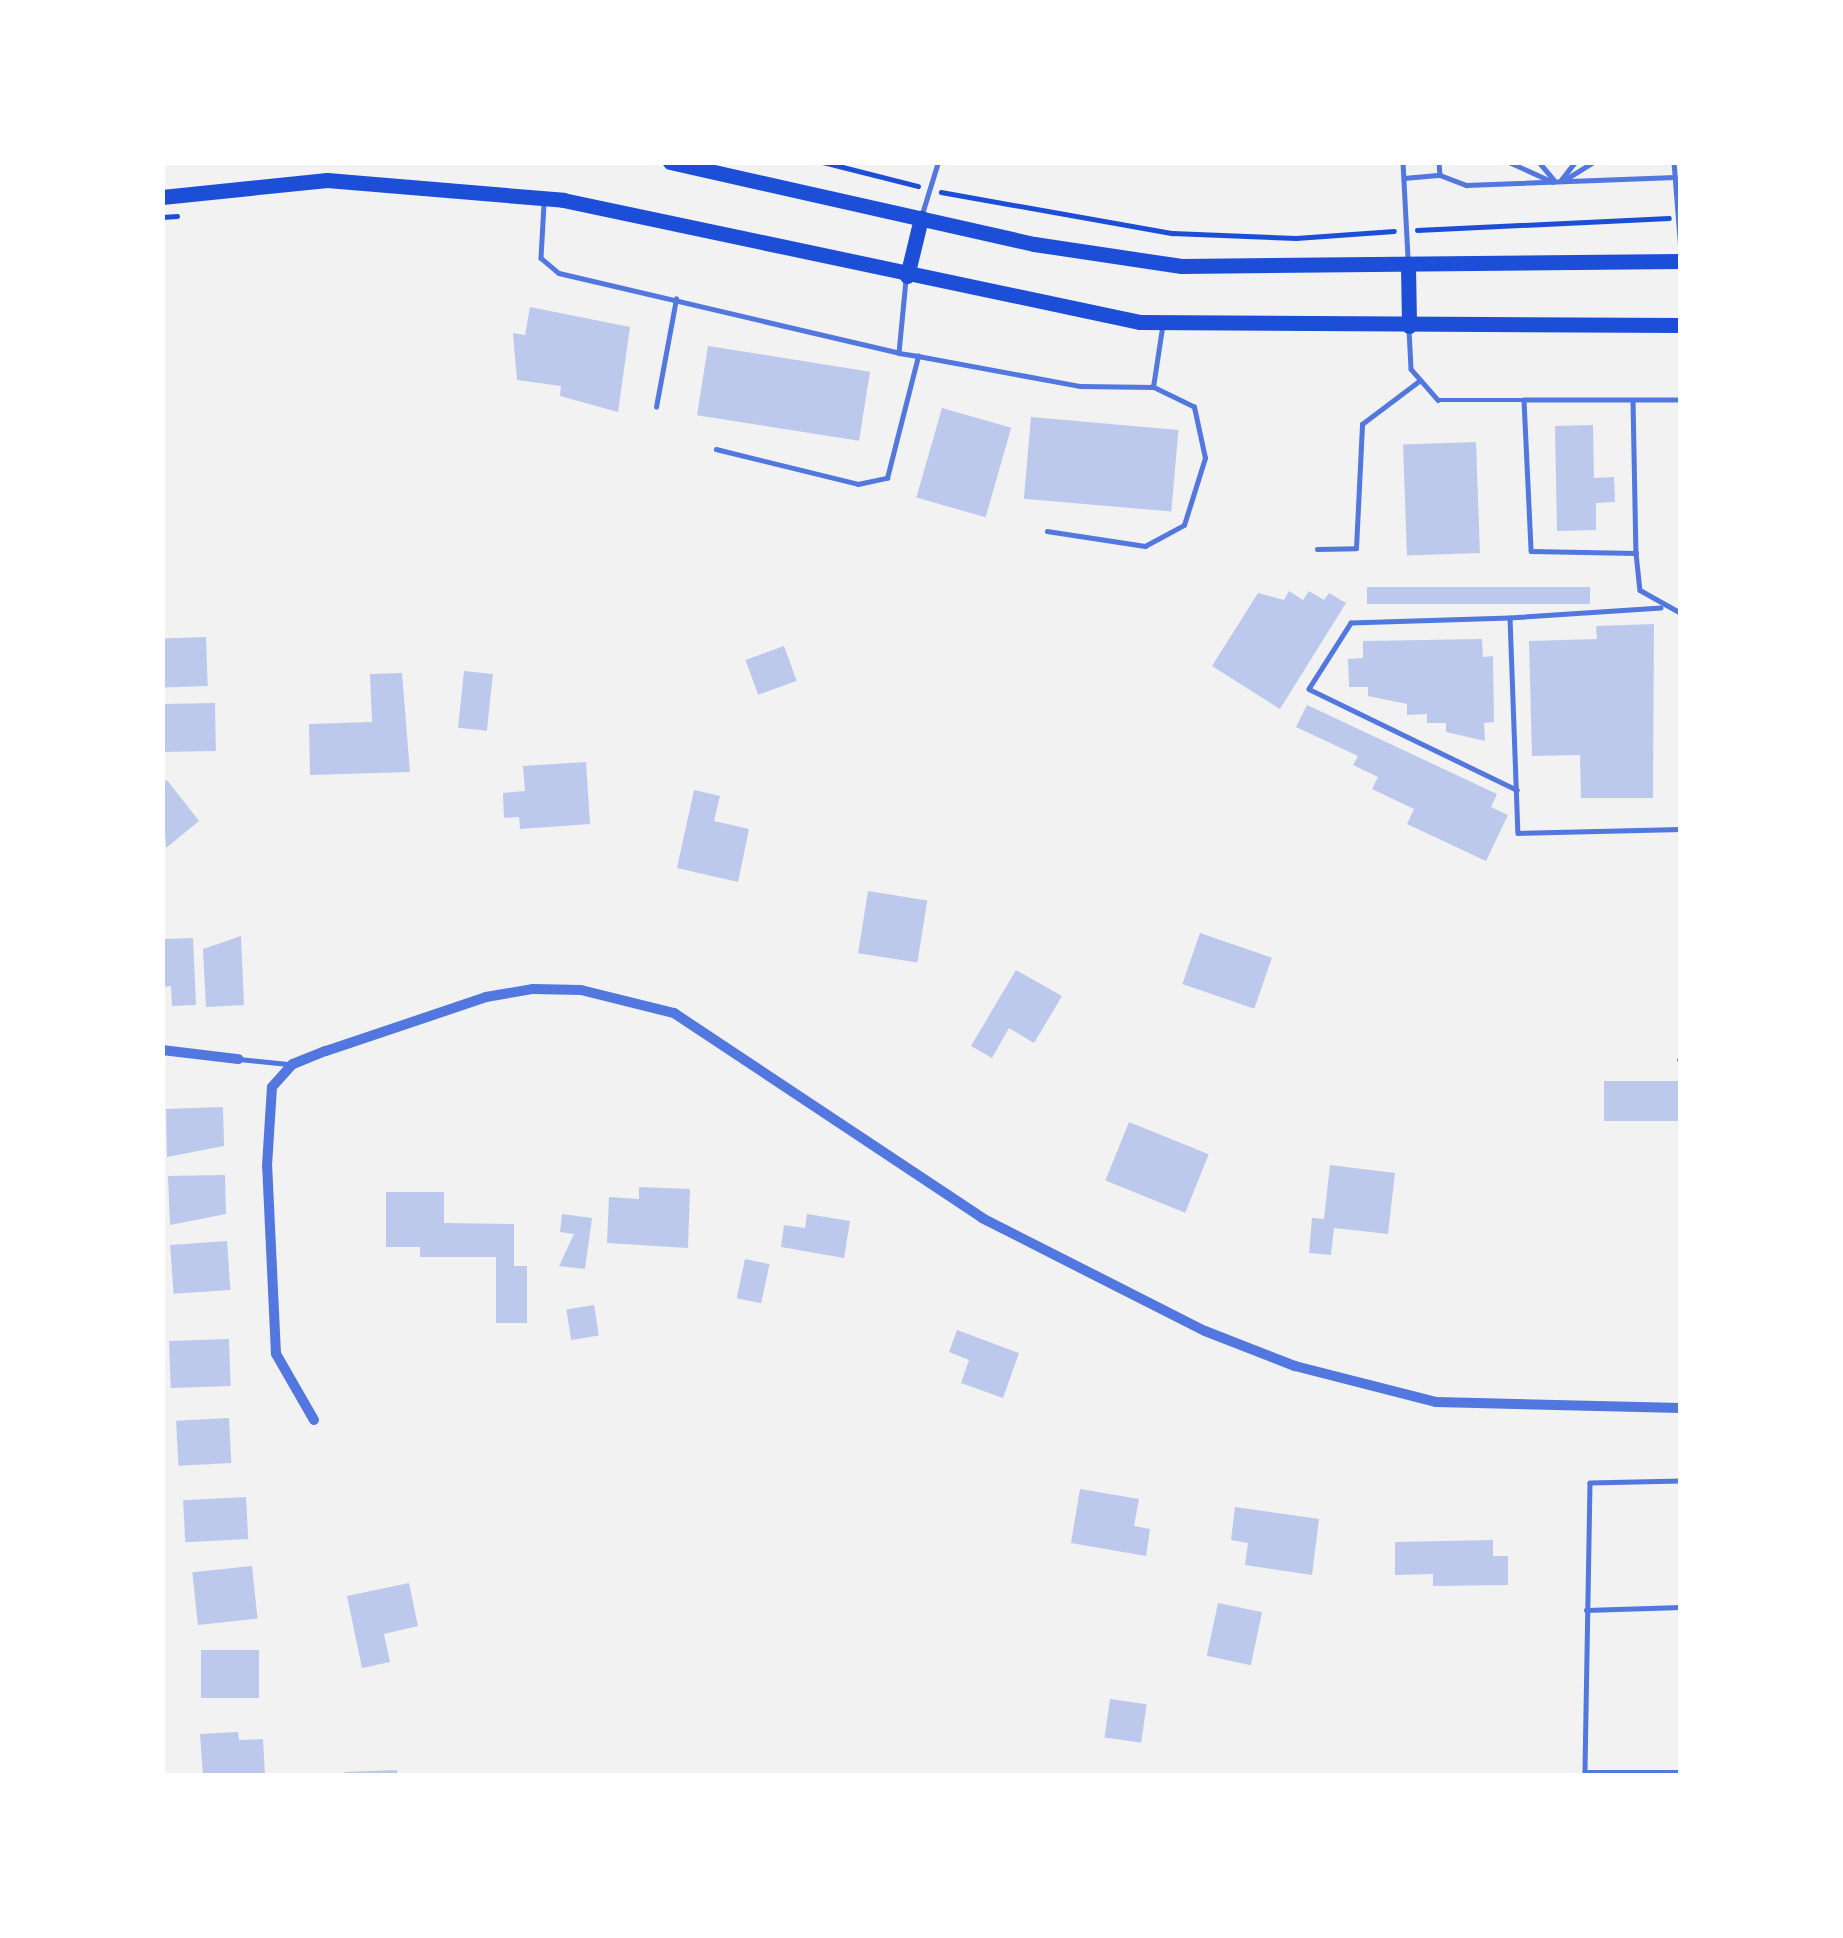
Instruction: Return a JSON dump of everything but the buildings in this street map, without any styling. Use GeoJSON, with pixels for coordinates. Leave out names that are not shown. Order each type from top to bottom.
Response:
{"type":"FeatureCollection","features":[{"type":"Feature","properties":{"kind":"main road"},"geometry":{"type":"LineString","coordinates":[[670,162],[921,218],[1181,266],[1681,261]]}},
{"type":"Feature","properties":{"kind":"main road"},"geometry":{"type":"LineString","coordinates":[[162,197],[327,180],[544,198],[907,276],[1163,322],[1681,325]]}},
{"type":"Feature","properties":{"kind":"main road"},"geometry":{"type":"LineString","coordinates":[[907,276],[921,218]]}},
{"type":"Feature","properties":{"kind":"main road"},"geometry":{"type":"LineString","coordinates":[[1408,266],[1409,326]]}},
{"type":"Feature","properties":{"kind":"street"},"geometry":{"type":"LineString","coordinates":[[314,1420],[276,1354],[267,1166],[272,1087],[293,1064],[486,997],[581,989],[628,998],[716,1035],[982,1218],[1275,1358],[1436,1402],[1681,1408]]}},
{"type":"Feature","properties":{"kind":"street"},"geometry":{"type":"LineString","coordinates":[[162,1050],[238,1059]]}},
{"type":"Feature","properties":{"kind":"lane"},"geometry":{"type":"LineString","coordinates":[[921,218],[938,162]]}},
{"type":"Feature","properties":{"kind":"lane"},"geometry":{"type":"LineString","coordinates":[[1403,162],[1408,266]]}},
{"type":"Feature","properties":{"kind":"lane"},"geometry":{"type":"LineString","coordinates":[[1439,162],[1440,175]]}},
{"type":"Feature","properties":{"kind":"lane"},"geometry":{"type":"LineString","coordinates":[[1509,162],[1558,184]]}},
{"type":"Feature","properties":{"kind":"lane"},"geometry":{"type":"LineString","coordinates":[[1539,162],[1558,184]]}},
{"type":"Feature","properties":{"kind":"lane"},"geometry":{"type":"LineString","coordinates":[[1558,184],[1576,162]]}},
{"type":"Feature","properties":{"kind":"lane"},"geometry":{"type":"LineString","coordinates":[[1558,184],[1594,162]]}},
{"type":"Feature","properties":{"kind":"lane"},"geometry":{"type":"LineString","coordinates":[[1676,165],[1681,250]]}},
{"type":"Feature","properties":{"kind":"lane"},"geometry":{"type":"LineString","coordinates":[[1404,178],[1440,175],[1466,185],[1675,177]]}},
{"type":"Feature","properties":{"kind":"lane"},"geometry":{"type":"LineString","coordinates":[[544,198],[542,258],[559,273],[899,353],[1080,386],[1154,387],[1194,407],[1205,458],[1184,525],[1145,546],[1047,531]]}},
{"type":"Feature","properties":{"kind":"lane"},"geometry":{"type":"LineString","coordinates":[[899,353],[907,276]]}},
{"type":"Feature","properties":{"kind":"lane"},"geometry":{"type":"LineString","coordinates":[[656,407],[676,299]]}},
{"type":"Feature","properties":{"kind":"lane"},"geometry":{"type":"LineString","coordinates":[[1154,387],[1163,322]]}},
{"type":"Feature","properties":{"kind":"lane"},"geometry":{"type":"LineString","coordinates":[[1409,326],[1418,382],[1438,400],[1681,400]]}},
{"type":"Feature","properties":{"kind":"lane"},"geometry":{"type":"LineString","coordinates":[[716,449],[858,484],[887,478],[918,356]]}},
{"type":"Feature","properties":{"kind":"lane"},"geometry":{"type":"LineString","coordinates":[[1317,549],[1356,548],[1362,424],[1418,382]]}},
{"type":"Feature","properties":{"kind":"lane"},"geometry":{"type":"LineString","coordinates":[[1524,400],[1531,550],[1636,553]]}},
{"type":"Feature","properties":{"kind":"lane"},"geometry":{"type":"LineString","coordinates":[[1633,400],[1640,590],[1660,608]]}},
{"type":"Feature","properties":{"kind":"lane"},"geometry":{"type":"LineString","coordinates":[[1516,790],[1309,689],[1351,622],[1660,608],[1681,613]]}},
{"type":"Feature","properties":{"kind":"lane"},"geometry":{"type":"LineString","coordinates":[[1510,618],[1518,833],[1681,829]]}},
{"type":"Feature","properties":{"kind":"lane"},"geometry":{"type":"LineString","coordinates":[[238,1059],[293,1064]]}},
{"type":"Feature","properties":{"kind":"lane"},"geometry":{"type":"LineString","coordinates":[[1681,1481],[1590,1483],[1585,1772],[1681,1772]]}},
{"type":"Feature","properties":{"kind":"lane"},"geometry":{"type":"LineString","coordinates":[[1586,1610],[1681,1607]]}},
{"type":"Feature","properties":{"kind":"path"},"geometry":{"type":"LineString","coordinates":[[823,162],[930,189],[1172,232],[1296,238],[1680,218]]}},
{"type":"Feature","properties":{"kind":"path"},"geometry":{"type":"LineString","coordinates":[[162,217],[177,216]]}},
{"type":"Feature","properties":{"kind":"path"},"geometry":{"type":"LineString","coordinates":[[162,466],[162,501]]}}]}
